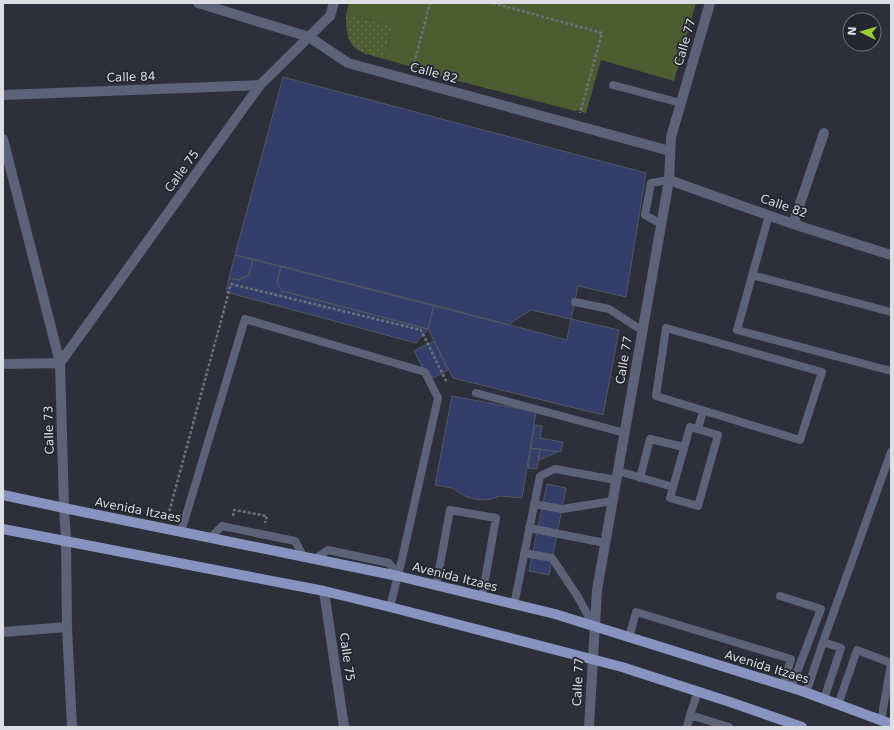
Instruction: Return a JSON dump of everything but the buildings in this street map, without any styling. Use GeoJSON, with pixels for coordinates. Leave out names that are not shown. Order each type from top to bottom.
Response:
{"type":"FeatureCollection","features":[{"type":"Feature","properties":{"kind":"main road","name":"Avenida Itzaes"},"geometry":{"type":"LineString","coordinates":[[3,495],[398,576],[555,614],[806,693],[886,723]]}},
{"type":"Feature","properties":{"kind":"main road"},"geometry":{"type":"LineString","coordinates":[[3,529],[324,591],[390,607],[622,667],[698,691],[791,725],[802,727]]}},
{"type":"Feature","properties":{"kind":"street","name":"Calle 82"},"geometry":{"type":"LineString","coordinates":[[198,3],[309,37],[348,63],[670,151]]}},
{"type":"Feature","properties":{"kind":"street","name":"Calle 75"},"geometry":{"type":"LineString","coordinates":[[60,363],[260,85],[330,16],[334,3]]}},
{"type":"Feature","properties":{"kind":"street","name":"Calle 77"},"geometry":{"type":"LineString","coordinates":[[589,727],[597,590],[669,180],[671,137],[710,3]]}},
{"type":"Feature","properties":{"kind":"street","name":"Calle 84"},"geometry":{"type":"LineString","coordinates":[[3,95],[260,85]]}},
{"type":"Feature","properties":{"kind":"street"},"geometry":{"type":"LineString","coordinates":[[793,224],[824,133]]}},
{"type":"Feature","properties":{"kind":"street","name":"Calle 73"},"geometry":{"type":"LineString","coordinates":[[3,138],[60,363],[66,540],[67,627],[72,727]]}},
{"type":"Feature","properties":{"kind":"street","name":"Calle 82"},"geometry":{"type":"LineString","coordinates":[[669,180],[769,216],[891,255]]}},
{"type":"Feature","properties":{"kind":"street"},"geometry":{"type":"LineString","coordinates":[[3,364],[60,363]]}},
{"type":"Feature","properties":{"kind":"street","name":"Calle 75"},"geometry":{"type":"LineString","coordinates":[[324,591],[344,727]]}},
{"type":"Feature","properties":{"kind":"street"},"geometry":{"type":"LineString","coordinates":[[3,632],[67,627]]}},
{"type":"Feature","properties":{"kind":"lane"},"geometry":{"type":"LineString","coordinates":[[613,85],[681,103]]}},
{"type":"Feature","properties":{"kind":"lane"},"geometry":{"type":"LineString","coordinates":[[661,224],[645,215],[651,183],[669,180]]}},
{"type":"Feature","properties":{"kind":"lane"},"geometry":{"type":"LineString","coordinates":[[769,216],[737,330],[891,371]]}},
{"type":"Feature","properties":{"kind":"lane"},"geometry":{"type":"LineString","coordinates":[[752,275],[891,312]]}},
{"type":"Feature","properties":{"kind":"lane"},"geometry":{"type":"LineString","coordinates":[[574,302],[609,309],[643,331]]}},
{"type":"Feature","properties":{"kind":"lane"},"geometry":{"type":"LineString","coordinates":[[181,532],[245,319],[425,372],[438,398],[390,607]]}},
{"type":"Feature","properties":{"kind":"lane"},"geometry":{"type":"LineString","coordinates":[[666,328],[822,372],[800,440],[703,411],[656,396],[666,328]]}},
{"type":"Feature","properties":{"kind":"lane"},"geometry":{"type":"LineString","coordinates":[[476,393],[625,432]]}},
{"type":"Feature","properties":{"kind":"lane"},"geometry":{"type":"LineString","coordinates":[[698,429],[703,411]]}},
{"type":"Feature","properties":{"kind":"lane"},"geometry":{"type":"LineString","coordinates":[[690,427],[698,429],[718,435],[698,506],[670,498],[690,427]]}},
{"type":"Feature","properties":{"kind":"lane"},"geometry":{"type":"LineString","coordinates":[[640,478],[650,438],[684,447]]}},
{"type":"Feature","properties":{"kind":"lane"},"geometry":{"type":"LineString","coordinates":[[806,693],[823,642],[889,464],[891,452]]}},
{"type":"Feature","properties":{"kind":"lane"},"geometry":{"type":"LineString","coordinates":[[514,605],[540,476],[555,469],[640,478],[673,487]]}},
{"type":"Feature","properties":{"kind":"lane"},"geometry":{"type":"LineString","coordinates":[[534,504],[562,509],[613,501]]}},
{"type":"Feature","properties":{"kind":"lane"},"geometry":{"type":"LineString","coordinates":[[436,586],[450,510],[496,518],[482,597]]}},
{"type":"Feature","properties":{"kind":"lane"},"geometry":{"type":"LineString","coordinates":[[529,528],[605,543]]}},
{"type":"Feature","properties":{"kind":"lane"},"geometry":{"type":"LineString","coordinates":[[524,553],[552,558],[578,597],[594,627]]}},
{"type":"Feature","properties":{"kind":"lane"},"geometry":{"type":"LineString","coordinates":[[780,596],[821,609],[787,687]]}},
{"type":"Feature","properties":{"kind":"lane"},"geometry":{"type":"LineString","coordinates":[[629,638],[636,612],[791,659],[787,687]]}},
{"type":"Feature","properties":{"kind":"lane"},"geometry":{"type":"LineString","coordinates":[[823,642],[840,648],[824,699]]}},
{"type":"Feature","properties":{"kind":"lane"},"geometry":{"type":"LineString","coordinates":[[838,705],[857,650],[891,664],[886,723]]}},
{"type":"Feature","properties":{"kind":"lane"},"geometry":{"type":"LineString","coordinates":[[687,727],[698,691]]}},
{"type":"Feature","properties":{"kind":"lane"},"geometry":{"type":"LineString","coordinates":[[690,715],[729,727]]}},
{"type":"Feature","properties":{"kind":"path"},"geometry":{"type":"LineString","coordinates":[[412,70],[430,3]]}},
{"type":"Feature","properties":{"kind":"path"},"geometry":{"type":"LineString","coordinates":[[493,3],[602,33],[580,114]]}},
{"type":"Feature","properties":{"kind":"path"},"geometry":{"type":"LineString","coordinates":[[168,517],[231,284],[421,330],[447,383]]}},
{"type":"Feature","properties":{"kind":"path"},"geometry":{"type":"LineString","coordinates":[[231,522],[234,510],[267,516],[264,529]]}},
{"type":"Feature","properties":{"kind":"green space"},"geometry":{"type":"Polygon","coordinates":[[[349,3],[696,3],[674,81],[601,60],[586,113],[431,74],[431,72],[384,59],[393,26],[346,14],[349,3]]]}},
{"type":"Feature","properties":{"kind":"green space"},"geometry":{"type":"Polygon","coordinates":[[[346,14],[393,26],[384,59],[365,53],[353,46],[350,41],[346,25],[346,14]]]}}]}
